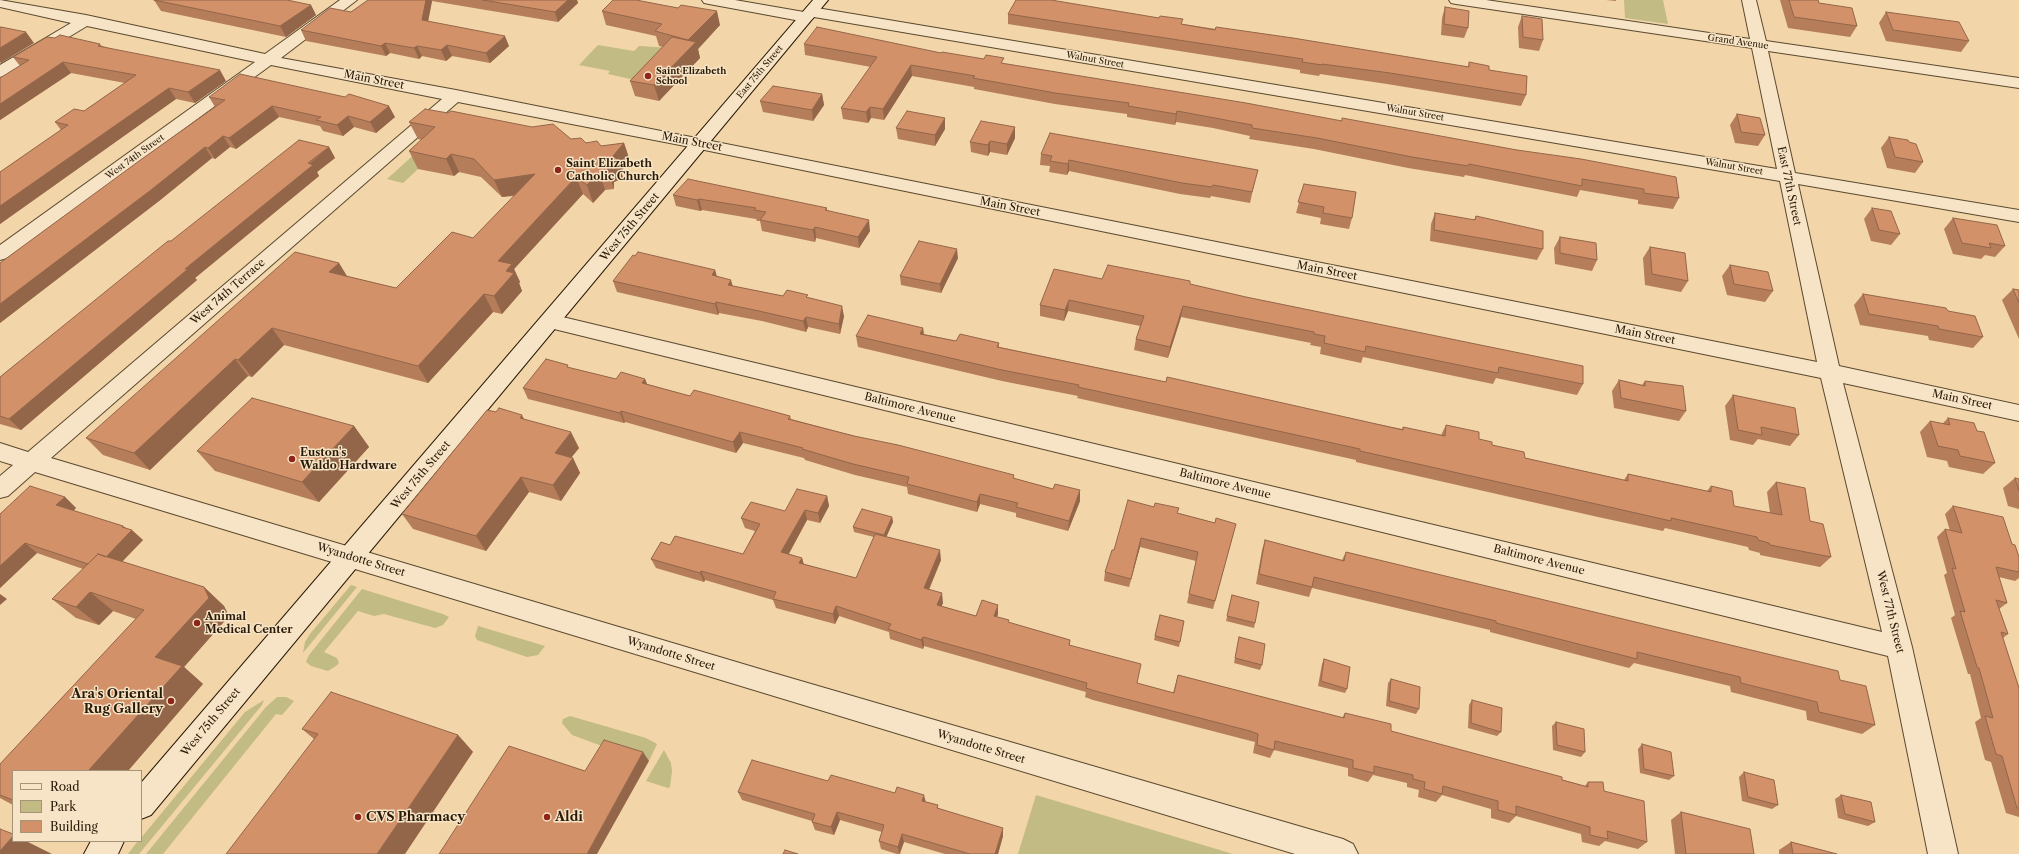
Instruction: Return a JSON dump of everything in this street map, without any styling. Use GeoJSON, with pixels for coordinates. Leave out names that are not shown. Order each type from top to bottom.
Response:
{"type":"FeatureCollection","features":[{"type":"Feature","properties":{"kind":"street","name":"West 74th Street"},"geometry":{"type":"LineString","coordinates":[[0,254],[350,0]]}},
{"type":"Feature","properties":{"kind":"street","name":"Walnut Street"},"geometry":{"type":"LineString","coordinates":[[709,0],[813,10],[2019,216]]}},
{"type":"Feature","properties":{"kind":"street","name":"Grand Avenue"},"geometry":{"type":"LineString","coordinates":[[1456,0],[2019,83]]}},
{"type":"Feature","properties":{"kind":"street","name":"East 77th Street"},"geometry":{"type":"LineString","coordinates":[[1749,0],[1757,44],[1830,372]]}},
{"type":"Feature","properties":{"kind":"street","name":"Main Street"},"geometry":{"type":"LineString","coordinates":[[0,3],[269,60],[456,95],[700,144],[1830,372],[2019,412]]}},
{"type":"Feature","properties":{"kind":"street","name":"East 75th Street"},"geometry":{"type":"LineString","coordinates":[[700,144],[813,10]]}},
{"type":"Feature","properties":{"kind":"street"},"geometry":{"type":"LineString","coordinates":[[0,72],[86,20]]}},
{"type":"Feature","properties":{"kind":"street","name":"West 74th Terrace"},"geometry":{"type":"LineString","coordinates":[[0,488],[456,95]]}},
{"type":"Feature","properties":{"kind":"street","name":"West 75th Street"},"geometry":{"type":"LineString","coordinates":[[142,804],[700,144]]}},
{"type":"Feature","properties":{"kind":"street","name":"Baltimore Avenue"},"geometry":{"type":"LineString","coordinates":[[550,321],[1899,647]]}},
{"type":"Feature","properties":{"kind":"street","name":"West 77th Street"},"geometry":{"type":"LineString","coordinates":[[1830,372],[1899,647],[1943,854]]}},
{"type":"Feature","properties":{"kind":"street","name":"Wyandotte Street"},"geometry":{"type":"LineString","coordinates":[[0,452],[770,684],[1343,854]]}},
{"type":"Feature","properties":{"kind":"street"},"geometry":{"type":"LineString","coordinates":[[100,854],[109,842]]}},
{"type":"Feature","properties":{"kind":"green space"},"geometry":{"type":"Polygon","coordinates":[[[1624,0],[1663,0],[1668,24],[1625,18],[1624,0]]]}},
{"type":"Feature","properties":{"kind":"green space"},"geometry":{"type":"Polygon","coordinates":[[[598,45],[634,51],[639,46],[671,48],[648,83],[608,74],[610,71],[579,65],[598,45]]]}},
{"type":"Feature","properties":{"kind":"green space"},"geometry":{"type":"Polygon","coordinates":[[[428,142],[444,145],[403,183],[387,179],[428,142]]]}},
{"type":"Feature","properties":{"kind":"green space"},"geometry":{"type":"Polygon","coordinates":[[[351,585],[357,587],[303,653],[305,642],[310,634],[351,585]]]}},
{"type":"Feature","properties":{"kind":"green space"},"geometry":{"type":"Polygon","coordinates":[[[362,589],[449,617],[443,625],[435,628],[384,614],[374,616],[358,611],[324,652],[337,658],[339,663],[328,671],[311,666],[306,662],[309,655],[362,589]]]}},
{"type":"Feature","properties":{"kind":"green space"},"geometry":{"type":"Polygon","coordinates":[[[478,626],[545,646],[538,655],[527,657],[477,640],[475,636],[478,626]]]}},
{"type":"Feature","properties":{"kind":"green space"},"geometry":{"type":"Polygon","coordinates":[[[277,697],[286,697],[294,701],[282,715],[276,714],[163,854],[146,854],[266,707],[277,697]]]}},
{"type":"Feature","properties":{"kind":"green space"},"geometry":{"type":"Polygon","coordinates":[[[264,700],[262,705],[139,854],[128,854],[137,842],[142,842],[142,837],[245,712],[264,700]]]}},
{"type":"Feature","properties":{"kind":"green space"},"geometry":{"type":"Polygon","coordinates":[[[570,716],[646,738],[657,744],[649,761],[610,749],[572,735],[562,723],[563,719],[570,716]]]}},
{"type":"Feature","properties":{"kind":"green space"},"geometry":{"type":"Polygon","coordinates":[[[664,750],[671,763],[672,771],[670,787],[668,788],[646,781],[664,750]]]}},
{"type":"Feature","properties":{"kind":"green space"},"geometry":{"type":"Polygon","coordinates":[[[1036,795],[1233,854],[1018,854],[1036,795]]]}},
{"type":"Feature","properties":{"kind":"building"},"geometry":{"type":"Polygon","coordinates":[[[154,0],[287,0],[311,5],[280,26],[154,0]]]}},
{"type":"Feature","properties":{"kind":"building"},"geometry":{"type":"Polygon","coordinates":[[[368,0],[426,0],[422,20],[505,36],[486,53],[447,45],[441,50],[417,46],[414,48],[385,43],[381,46],[301,30],[330,8],[351,12],[368,0]]]}},
{"type":"Feature","properties":{"kind":"building"},"geometry":{"type":"Polygon","coordinates":[[[483,0],[568,0],[555,12],[483,0]]]}},
{"type":"Feature","properties":{"kind":"building"},"geometry":{"type":"Polygon","coordinates":[[[613,0],[636,0],[678,8],[681,5],[717,11],[688,40],[655,31],[662,24],[602,11],[613,0]]]}},
{"type":"Feature","properties":{"kind":"building"},"geometry":{"type":"Polygon","coordinates":[[[1016,0],[1051,0],[1159,18],[1160,16],[1183,19],[1181,24],[1215,30],[1216,27],[1293,38],[1469,67],[1469,62],[1489,66],[1489,70],[1527,76],[1526,95],[1390,73],[1302,62],[1303,59],[1008,14],[1016,0]]]}},
{"type":"Feature","properties":{"kind":"building"},"geometry":{"type":"Polygon","coordinates":[[[1789,0],[1818,0],[1819,3],[1852,8],[1857,26],[1794,17],[1789,0]]]}},
{"type":"Feature","properties":{"kind":"building"},"geometry":{"type":"Polygon","coordinates":[[[1445,7],[1469,11],[1468,28],[1444,24],[1445,7]]]}},
{"type":"Feature","properties":{"kind":"building"},"geometry":{"type":"Polygon","coordinates":[[[1886,12],[1959,22],[1969,41],[1893,30],[1886,12]]]}},
{"type":"Feature","properties":{"kind":"building"},"geometry":{"type":"Polygon","coordinates":[[[1522,16],[1542,19],[1543,40],[1523,37],[1522,16]]]}},
{"type":"Feature","properties":{"kind":"building"},"geometry":{"type":"Polygon","coordinates":[[[1,27],[26,32],[0,48],[1,27]]]}},
{"type":"Feature","properties":{"kind":"building"},"geometry":{"type":"Polygon","coordinates":[[[817,27],[941,53],[984,59],[986,55],[1004,58],[1001,63],[1246,103],[1342,121],[1342,118],[1676,177],[1679,198],[1644,193],[1644,189],[1582,179],[1582,186],[1469,164],[1468,166],[1412,157],[1317,138],[1252,128],[1252,125],[1177,111],[1176,114],[1128,106],[1129,103],[1055,93],[973,78],[975,76],[911,65],[883,109],[870,107],[866,112],[841,108],[877,57],[804,44],[817,27]]]}},
{"type":"Feature","properties":{"kind":"building"},"geometry":{"type":"Polygon","coordinates":[[[60,35],[100,44],[98,46],[220,70],[188,92],[169,88],[0,206],[0,172],[68,125],[55,122],[74,109],[84,111],[136,75],[63,62],[0,104],[0,78],[29,60],[13,57],[47,37],[55,38],[60,35]]]}},
{"type":"Feature","properties":{"kind":"building"},"geometry":{"type":"Polygon","coordinates":[[[672,37],[696,42],[654,85],[630,81],[672,37]]]}},
{"type":"Feature","properties":{"kind":"building"},"geometry":{"type":"Polygon","coordinates":[[[240,74],[345,97],[349,94],[389,106],[370,122],[348,116],[337,125],[316,120],[321,117],[272,106],[229,138],[223,136],[208,148],[205,147],[151,190],[0,304],[0,263],[225,100],[209,97],[240,74]]]}},
{"type":"Feature","properties":{"kind":"building"},"geometry":{"type":"Polygon","coordinates":[[[773,86],[822,94],[812,110],[760,101],[773,86]]]}},
{"type":"Feature","properties":{"kind":"building"},"geometry":{"type":"Polygon","coordinates":[[[425,109],[448,113],[451,111],[532,127],[553,124],[571,139],[581,138],[586,143],[597,141],[601,146],[624,143],[613,156],[618,160],[608,165],[608,171],[599,172],[587,185],[576,177],[498,261],[512,264],[506,271],[514,273],[494,296],[484,294],[418,366],[272,328],[238,360],[235,359],[134,453],[86,438],[295,252],[339,263],[329,272],[396,288],[452,232],[473,238],[535,174],[494,180],[474,159],[451,154],[446,159],[409,151],[435,127],[409,122],[425,109]]]}},
{"type":"Feature","properties":{"kind":"building"},"geometry":{"type":"Polygon","coordinates":[[[907,111],[945,118],[935,135],[896,128],[907,111]]]}},
{"type":"Feature","properties":{"kind":"building"},"geometry":{"type":"Polygon","coordinates":[[[1737,114],[1760,118],[1765,135],[1741,132],[1737,114]]]}},
{"type":"Feature","properties":{"kind":"building"},"geometry":{"type":"Polygon","coordinates":[[[981,121],[1015,127],[1007,144],[990,141],[988,145],[970,142],[981,121]]]}},
{"type":"Feature","properties":{"kind":"building"},"geometry":{"type":"Polygon","coordinates":[[[1050,133],[1258,170],[1252,192],[1213,185],[1212,187],[1182,183],[1069,160],[1068,164],[1050,161],[1052,156],[1041,154],[1050,133]]]}},
{"type":"Feature","properties":{"kind":"building"},"geometry":{"type":"Polygon","coordinates":[[[1889,137],[1908,140],[1909,142],[1916,144],[1923,162],[1895,157],[1889,137]]]}},
{"type":"Feature","properties":{"kind":"building"},"geometry":{"type":"Polygon","coordinates":[[[299,140],[329,147],[308,163],[313,165],[185,269],[188,269],[9,419],[0,416],[0,377],[168,241],[171,241],[299,140]]]}},
{"type":"Feature","properties":{"kind":"building"},"geometry":{"type":"Polygon","coordinates":[[[688,179],[827,208],[825,210],[869,220],[858,237],[815,227],[813,230],[760,220],[766,212],[754,210],[756,208],[699,199],[697,200],[673,195],[688,179]]]}},
{"type":"Feature","properties":{"kind":"building"},"geometry":{"type":"Polygon","coordinates":[[[1304,184],[1356,192],[1352,218],[1323,213],[1324,207],[1298,202],[1304,184]]]}},
{"type":"Feature","properties":{"kind":"building"},"geometry":{"type":"Polygon","coordinates":[[[1872,208],[1891,211],[1900,234],[1879,230],[1872,208]]]}},
{"type":"Feature","properties":{"kind":"building"},"geometry":{"type":"Polygon","coordinates":[[[1435,213],[1475,220],[1476,216],[1543,231],[1543,249],[1434,230],[1435,213]]]}},
{"type":"Feature","properties":{"kind":"building"},"geometry":{"type":"Polygon","coordinates":[[[1953,218],[1997,225],[2005,246],[1989,243],[1991,248],[1962,243],[1953,218]]]}},
{"type":"Feature","properties":{"kind":"building"},"geometry":{"type":"Polygon","coordinates":[[[1560,237],[1596,243],[1597,260],[1560,253],[1560,237]]]}},
{"type":"Feature","properties":{"kind":"building"},"geometry":{"type":"Polygon","coordinates":[[[919,241],[957,249],[940,284],[900,276],[919,241]]]}},
{"type":"Feature","properties":{"kind":"building"},"geometry":{"type":"Polygon","coordinates":[[[1650,247],[1685,253],[1688,281],[1652,274],[1650,247]]]}},
{"type":"Feature","properties":{"kind":"building"},"geometry":{"type":"Polygon","coordinates":[[[638,252],[715,270],[712,275],[731,280],[728,285],[783,296],[787,290],[808,295],[806,297],[842,306],[839,324],[806,317],[803,321],[716,302],[715,304],[613,281],[633,255],[635,256],[638,252]]]}},
{"type":"Feature","properties":{"kind":"building"},"geometry":{"type":"Polygon","coordinates":[[[1108,265],[1190,281],[1190,284],[1246,297],[1583,366],[1583,384],[1499,367],[1498,373],[1366,346],[1365,352],[1324,343],[1325,336],[1314,334],[1314,332],[1183,306],[1170,347],[1136,339],[1144,316],[1069,300],[1065,310],[1040,305],[1054,269],[1102,279],[1108,265]]]}},
{"type":"Feature","properties":{"kind":"building"},"geometry":{"type":"Polygon","coordinates":[[[1730,265],[1768,272],[1773,291],[1734,284],[1730,265]]]}},
{"type":"Feature","properties":{"kind":"building"},"geometry":{"type":"Polygon","coordinates":[[[2013,289],[2019,290],[2019,303],[2013,289]]]}},
{"type":"Feature","properties":{"kind":"building"},"geometry":{"type":"Polygon","coordinates":[[[1863,294],[1946,308],[1948,311],[1975,316],[1983,337],[1939,329],[1938,326],[1869,314],[1863,294]]]}},
{"type":"Feature","properties":{"kind":"building"},"geometry":{"type":"Polygon","coordinates":[[[868,315],[923,328],[920,334],[956,341],[960,334],[999,343],[997,347],[1166,382],[1167,377],[1403,430],[1403,427],[1445,436],[1446,425],[1479,432],[1479,439],[1492,442],[1492,445],[1524,452],[1525,458],[1628,481],[1628,474],[1711,492],[1711,486],[1732,491],[1734,506],[1782,515],[1776,482],[1805,488],[1810,521],[1823,524],[1831,557],[1770,545],[1769,543],[1758,540],[1757,537],[1671,518],[1671,521],[1360,451],[1360,449],[1078,387],[1079,385],[1002,370],[856,336],[868,315]]]}},
{"type":"Feature","properties":{"kind":"building"},"geometry":{"type":"Polygon","coordinates":[[[546,359],[568,365],[567,367],[616,379],[621,372],[645,379],[642,383],[690,396],[694,390],[790,416],[788,419],[854,436],[898,445],[1014,475],[1013,478],[1053,489],[1055,484],[1080,490],[1069,521],[1016,507],[1018,503],[980,494],[977,502],[907,484],[909,477],[853,464],[802,449],[803,448],[740,432],[733,442],[621,411],[620,413],[523,388],[546,359]]]}},
{"type":"Feature","properties":{"kind":"building"},"geometry":{"type":"Polygon","coordinates":[[[1619,380],[1645,386],[1645,381],[1683,386],[1686,411],[1621,398],[1619,380]]]}},
{"type":"Feature","properties":{"kind":"building"},"geometry":{"type":"Polygon","coordinates":[[[1733,395],[1795,408],[1799,435],[1761,427],[1762,435],[1738,430],[1733,395]]]}},
{"type":"Feature","properties":{"kind":"building"},"geometry":{"type":"Polygon","coordinates":[[[252,398],[354,426],[302,482],[197,451],[252,398]]]}},
{"type":"Feature","properties":{"kind":"building"},"geometry":{"type":"Polygon","coordinates":[[[499,408],[522,415],[520,418],[571,432],[555,453],[573,458],[553,485],[521,477],[476,536],[402,514],[487,410],[496,412],[499,408]]]}},
{"type":"Feature","properties":{"kind":"building"},"geometry":{"type":"Polygon","coordinates":[[[1948,418],[1974,423],[1977,431],[1984,432],[1995,463],[1960,456],[1958,450],[1938,446],[1930,421],[1950,425],[1948,418]]]}},
{"type":"Feature","properties":{"kind":"building"},"geometry":{"type":"Polygon","coordinates":[[[2015,478],[2019,479],[2019,491],[2015,478]]]}},
{"type":"Feature","properties":{"kind":"building"},"geometry":{"type":"Polygon","coordinates":[[[30,486],[65,497],[56,505],[132,530],[106,557],[98,554],[88,564],[25,543],[0,566],[0,514],[30,486]]]}},
{"type":"Feature","properties":{"kind":"building"},"geometry":{"type":"Polygon","coordinates":[[[797,489],[827,496],[818,513],[805,510],[781,552],[802,558],[799,563],[856,578],[875,534],[940,550],[924,588],[942,593],[937,605],[976,616],[982,600],[998,605],[994,616],[1009,620],[1008,622],[1070,640],[1069,645],[1141,664],[1137,683],[1174,693],[1178,675],[1344,718],[1345,713],[1391,724],[1391,731],[1562,777],[1562,780],[1588,787],[1588,782],[1603,782],[1604,791],[1644,801],[1647,842],[1607,831],[1608,839],[1590,835],[1590,827],[1516,806],[1516,815],[1498,810],[1498,801],[1443,786],[1442,794],[1424,789],[1425,782],[1413,779],[1413,775],[1374,766],[1374,773],[1353,768],[1353,760],[1275,741],[1274,750],[1257,745],[1258,734],[1250,731],[1095,691],[1086,688],[1087,683],[923,637],[921,640],[888,629],[891,624],[836,606],[833,614],[773,599],[776,592],[651,559],[661,542],[670,545],[675,536],[743,554],[760,524],[741,518],[751,502],[785,511],[797,489]]]}},
{"type":"Feature","properties":{"kind":"building"},"geometry":{"type":"Polygon","coordinates":[[[1128,500],[1154,507],[1155,503],[1179,508],[1177,513],[1215,523],[1216,518],[1236,524],[1215,601],[1189,594],[1198,552],[1141,538],[1131,579],[1105,572],[1112,550],[1114,550],[1128,500]]]}},
{"type":"Feature","properties":{"kind":"building"},"geometry":{"type":"Polygon","coordinates":[[[1953,506],[2003,517],[2012,544],[2015,545],[2019,557],[2019,572],[1996,567],[2007,603],[1996,600],[2008,634],[2001,632],[2019,688],[2019,808],[2017,808],[2002,756],[1996,754],[1985,716],[1993,718],[1979,668],[1977,667],[1960,611],[1965,612],[1952,568],[1956,569],[1945,529],[1962,533],[1953,506]]]}},
{"type":"Feature","properties":{"kind":"building"},"geometry":{"type":"Polygon","coordinates":[[[862,509],[892,517],[884,535],[853,527],[862,509]]]}},
{"type":"Feature","properties":{"kind":"building"},"geometry":{"type":"Polygon","coordinates":[[[1265,540],[1344,561],[1346,552],[1838,671],[1840,680],[1866,686],[1875,725],[1819,712],[1817,702],[1741,683],[1740,677],[1637,652],[1637,659],[1496,623],[1496,621],[1314,577],[1312,587],[1259,574],[1265,540]]]}},
{"type":"Feature","properties":{"kind":"building"},"geometry":{"type":"Polygon","coordinates":[[[98,554],[204,587],[209,598],[155,657],[182,666],[89,770],[12,770],[12,800],[0,795],[0,764],[144,610],[90,592],[76,607],[52,599],[98,554]]]}},
{"type":"Feature","properties":{"kind":"building"},"geometry":{"type":"Polygon","coordinates":[[[1232,595],[1259,602],[1255,623],[1227,616],[1232,595]]]}},
{"type":"Feature","properties":{"kind":"building"},"geometry":{"type":"Polygon","coordinates":[[[1160,615],[1184,621],[1180,642],[1155,636],[1160,615]]]}},
{"type":"Feature","properties":{"kind":"building"},"geometry":{"type":"Polygon","coordinates":[[[1239,637],[1265,644],[1262,665],[1235,658],[1239,637]]]}},
{"type":"Feature","properties":{"kind":"building"},"geometry":{"type":"Polygon","coordinates":[[[1324,659],[1350,667],[1347,689],[1321,681],[1324,659]]]}},
{"type":"Feature","properties":{"kind":"building"},"geometry":{"type":"Polygon","coordinates":[[[1391,679],[1420,687],[1419,709],[1389,701],[1391,679]]]}},
{"type":"Feature","properties":{"kind":"building","name":"CVS Pharmacy"},"geometry":{"type":"Polygon","coordinates":[[[331,692],[458,735],[377,854],[226,854],[318,734],[302,729],[331,692]]]}},
{"type":"Feature","properties":{"kind":"building"},"geometry":{"type":"Polygon","coordinates":[[[1472,700],[1502,708],[1501,732],[1471,723],[1472,700]]]}},
{"type":"Feature","properties":{"kind":"building"},"geometry":{"type":"Polygon","coordinates":[[[1556,722],[1584,729],[1585,752],[1557,745],[1556,722]]]}},
{"type":"Feature","properties":{"kind":"building","name":"Aldi"},"geometry":{"type":"Polygon","coordinates":[[[604,740],[643,752],[587,854],[439,854],[509,746],[585,771],[604,740]]]}},
{"type":"Feature","properties":{"kind":"building"},"geometry":{"type":"Polygon","coordinates":[[[1642,744],[1671,752],[1674,776],[1644,769],[1642,744]]]}},
{"type":"Feature","properties":{"kind":"building"},"geometry":{"type":"Polygon","coordinates":[[[752,760],[828,781],[831,775],[895,793],[897,787],[924,795],[922,801],[938,805],[937,808],[1003,828],[995,854],[970,854],[902,834],[898,847],[879,841],[884,825],[837,812],[831,827],[812,822],[815,814],[738,792],[752,760]]]}},
{"type":"Feature","properties":{"kind":"building"},"geometry":{"type":"Polygon","coordinates":[[[1744,772],[1774,780],[1778,805],[1748,797],[1744,772]]]}},
{"type":"Feature","properties":{"kind":"building"},"geometry":{"type":"Polygon","coordinates":[[[1841,795],[1871,802],[1875,822],[1845,814],[1841,795]]]}},
{"type":"Feature","properties":{"kind":"building"},"geometry":{"type":"Polygon","coordinates":[[[1681,812],[1750,829],[1754,854],[1686,854],[1681,812]]]}},
{"type":"Feature","properties":{"kind":"building"},"geometry":{"type":"Polygon","coordinates":[[[0,829],[12,834],[12,837],[0,851],[0,829]]]}},
{"type":"Feature","properties":{"kind":"building"},"geometry":{"type":"Polygon","coordinates":[[[1791,842],[1837,854],[1793,854],[1791,842]]]}},
{"type":"Feature","properties":{"kind":"building"},"geometry":{"type":"Polygon","coordinates":[[[785,850],[798,854],[783,854],[785,850]]]}},
{"type":"Feature","properties":{"kind":"place","name":"Saint Elizabeth School"},"geometry":{"type":"Point","coordinates":[648,76]}},
{"type":"Feature","properties":{"kind":"place","name":"Saint Elizabeth Catholic Church"},"geometry":{"type":"Point","coordinates":[558,170]}},
{"type":"Feature","properties":{"kind":"place","name":"Euston's Waldo Hardware"},"geometry":{"type":"Point","coordinates":[292,459]}},
{"type":"Feature","properties":{"kind":"place","name":"Animal Medical Center"},"geometry":{"type":"Point","coordinates":[197,623]}},
{"type":"Feature","properties":{"kind":"place","name":"Ara's Oriental Rug Gallery"},"geometry":{"type":"Point","coordinates":[171,701]}},
{"type":"Feature","properties":{"kind":"place","name":"CVS Pharmacy"},"geometry":{"type":"Point","coordinates":[358,817]}},
{"type":"Feature","properties":{"kind":"place","name":"Aldi"},"geometry":{"type":"Point","coordinates":[547,817]}}]}
